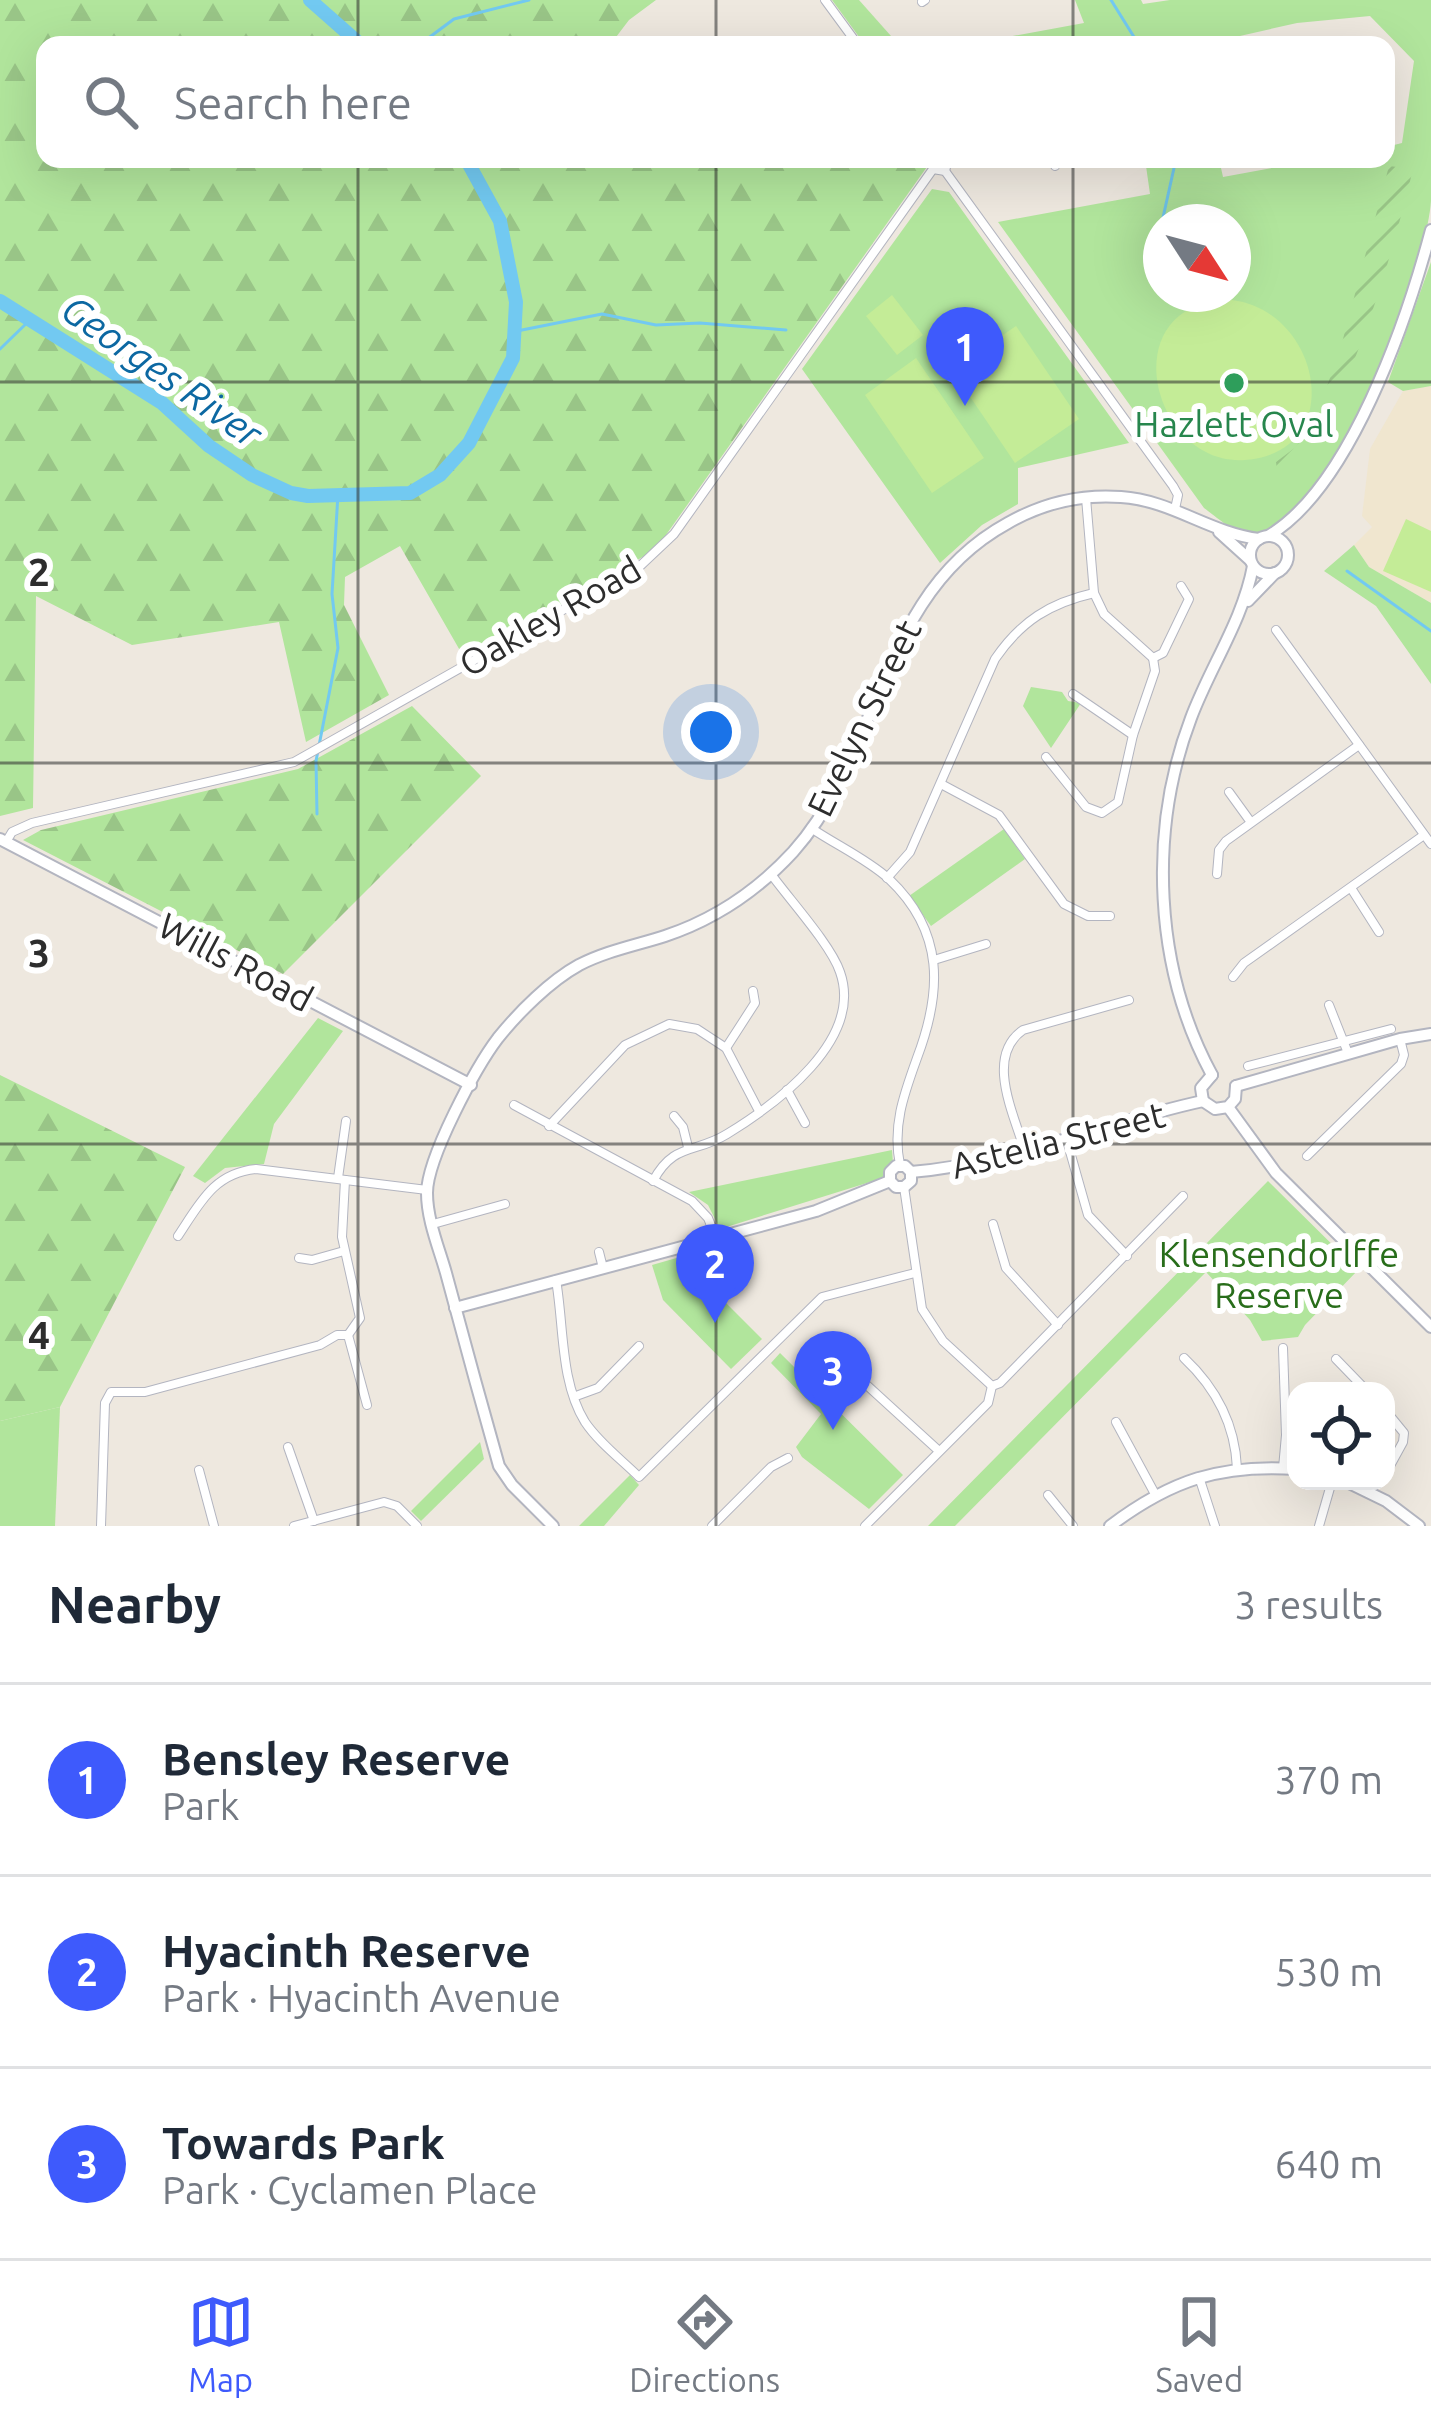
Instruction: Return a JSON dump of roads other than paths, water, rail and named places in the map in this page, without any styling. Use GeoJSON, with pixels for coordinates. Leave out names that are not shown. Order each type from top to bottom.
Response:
{"type":"FeatureCollection","features":[{"type":"Feature","properties":{"kind":"street"},"geometry":{"type":"LineString","coordinates":[[825,0],[851,36]]}},
{"type":"Feature","properties":{"kind":"street","name":"Oakley Road"},"geometry":{"type":"LineString","coordinates":[[3,841],[32,823],[294,762],[639,567],[674,534],[930,168]]}},
{"type":"Feature","properties":{"kind":"street"},"geometry":{"type":"LineString","coordinates":[[940,168],[1173,486],[1178,495],[1175,509]]}},
{"type":"Feature","properties":{"kind":"street"},"geometry":{"type":"LineString","coordinates":[[1240,611],[1286,564],[1302,511],[1329,474],[1373,390],[1408,305],[1431,230]]}},
{"type":"Feature","properties":{"kind":"street"},"geometry":{"type":"LineString","coordinates":[[1046,757],[1086,808],[1102,814],[1118,802],[1132,735],[1155,671],[1153,658],[1104,614],[1094,593],[1086,497]]}},
{"type":"Feature","properties":{"kind":"street","name":"Evelyn Street"},"geometry":{"type":"LineString","coordinates":[[553,1526],[499,1466],[427,1190],[434,1158],[497,1039],[567,973],[705,920],[771,874],[812,829],[836,786],[910,619],[937,582],[971,549],[1008,523],[1046,506],[1086,497],[1126,497],[1175,509],[1217,530],[1252,563]]}},
{"type":"Feature","properties":{"kind":"street"},"geometry":{"type":"LineString","coordinates":[[1212,1075],[1198,1049],[1173,971],[1166,918],[1164,856],[1179,756],[1203,688],[1240,611],[1252,549],[1302,511]]}},
{"type":"Feature","properties":{"kind":"street","name":"Evelyn Street"},"geometry":{"type":"LineString","coordinates":[[1217,530],[1264,538]]}},
{"type":"Feature","properties":{"kind":"street"},"geometry":{"type":"LineString","coordinates":[[1264,538],[1277,538],[1287,550]]}},
{"type":"Feature","properties":{"kind":"street"},"geometry":{"type":"LineString","coordinates":[[1252,563],[1261,572],[1275,573]]}},
{"type":"Feature","properties":{"kind":"street"},"geometry":{"type":"LineString","coordinates":[[1153,658],[1166,648],[1189,599],[1181,586]]}},
{"type":"Feature","properties":{"kind":"street"},"geometry":{"type":"LineString","coordinates":[[887,878],[910,852],[995,659],[1007,642],[1045,608],[1094,593]]}},
{"type":"Feature","properties":{"kind":"street"},"geometry":{"type":"LineString","coordinates":[[1276,629],[1431,844]]}},
{"type":"Feature","properties":{"kind":"street"},"geometry":{"type":"LineString","coordinates":[[1072,694],[1132,735]]}},
{"type":"Feature","properties":{"kind":"street"},"geometry":{"type":"LineString","coordinates":[[1217,874],[1219,850],[1250,821],[1359,745]]}},
{"type":"Feature","properties":{"kind":"street"},"geometry":{"type":"LineString","coordinates":[[941,784],[999,815],[1064,904],[1088,916],[1110,916]]}},
{"type":"Feature","properties":{"kind":"street"},"geometry":{"type":"LineString","coordinates":[[1228,791],[1250,821]]}},
{"type":"Feature","properties":{"kind":"street"},"geometry":{"type":"LineString","coordinates":[[812,829],[887,878],[921,922],[934,960],[934,1013],[898,1116],[911,1179],[904,1187],[922,1309],[934,1331],[983,1382],[1000,1383],[1183,1196]]}},
{"type":"Feature","properties":{"kind":"street"},"geometry":{"type":"LineString","coordinates":[[1233,977],[1244,964],[1424,835]]}},
{"type":"Feature","properties":{"kind":"street","name":"Wills Road"},"geometry":{"type":"LineString","coordinates":[[3,841],[471,1085]]}},
{"type":"Feature","properties":{"kind":"street"},"geometry":{"type":"LineString","coordinates":[[653,1180],[664,1162],[688,1147],[726,1135],[787,1090],[811,1070],[833,1037],[843,991],[840,970],[771,874]]}},
{"type":"Feature","properties":{"kind":"street"},"geometry":{"type":"LineString","coordinates":[[1351,888],[1379,932]]}},
{"type":"Feature","properties":{"kind":"street"},"geometry":{"type":"LineString","coordinates":[[934,960],[986,944]]}},
{"type":"Feature","properties":{"kind":"street"},"geometry":{"type":"LineString","coordinates":[[726,1048],[754,1003],[753,991]]}},
{"type":"Feature","properties":{"kind":"street"},"geometry":{"type":"LineString","coordinates":[[1024,1152],[1003,1070],[1010,1042],[1023,1030],[1129,1000]]}},
{"type":"Feature","properties":{"kind":"street"},"geometry":{"type":"LineString","coordinates":[[1329,1006],[1345,1047]]}},
{"type":"Feature","properties":{"kind":"street"},"geometry":{"type":"LineString","coordinates":[[550,1126],[636,1038],[669,1024],[682,1024],[726,1048],[760,1111]]}},
{"type":"Feature","properties":{"kind":"street"},"geometry":{"type":"LineString","coordinates":[[1307,1156],[1400,1064],[1404,1055],[1396,1034]]}},
{"type":"Feature","properties":{"kind":"street"},"geometry":{"type":"LineString","coordinates":[[1248,1066],[1396,1034],[1431,1034]]}},
{"type":"Feature","properties":{"kind":"street"},"geometry":{"type":"LineString","coordinates":[[1236,1086],[1345,1047]]}},
{"type":"Feature","properties":{"kind":"street"},"geometry":{"type":"LineString","coordinates":[[1212,1075],[1226,1075],[1236,1086],[1228,1107],[1215,1109],[1203,1101],[1201,1088],[1212,1075]]}},
{"type":"Feature","properties":{"kind":"street"},"geometry":{"type":"LineString","coordinates":[[787,1090],[805,1123]]}},
{"type":"Feature","properties":{"kind":"street","name":"Astelia Street"},"geometry":{"type":"LineString","coordinates":[[906,1169],[960,1167],[1203,1101]]}},
{"type":"Feature","properties":{"kind":"street"},"geometry":{"type":"LineString","coordinates":[[514,1105],[698,1206],[716,1238]]}},
{"type":"Feature","properties":{"kind":"street"},"geometry":{"type":"LineString","coordinates":[[1228,1107],[1276,1173],[1429,1322]]}},
{"type":"Feature","properties":{"kind":"street"},"geometry":{"type":"LineString","coordinates":[[674,1116],[688,1147]]}},
{"type":"Feature","properties":{"kind":"street"},"geometry":{"type":"LineString","coordinates":[[346,1121],[344,1251],[360,1311],[348,1335],[367,1405]]}},
{"type":"Feature","properties":{"kind":"street"},"geometry":{"type":"LineString","coordinates":[[1067,1141],[1088,1215],[1127,1256]]}},
{"type":"Feature","properties":{"kind":"street"},"geometry":{"type":"LineString","coordinates":[[178,1235],[212,1186],[237,1171],[256,1169],[427,1190]]}},
{"type":"Feature","properties":{"kind":"street"},"geometry":{"type":"LineString","coordinates":[[904,1187],[890,1181],[891,1170],[906,1169]]}},
{"type":"Feature","properties":{"kind":"street"},"geometry":{"type":"LineString","coordinates":[[455,1308],[844,1203],[890,1181]]}},
{"type":"Feature","properties":{"kind":"street"},"geometry":{"type":"LineString","coordinates":[[433,1224],[505,1204]]}},
{"type":"Feature","properties":{"kind":"street"},"geometry":{"type":"LineString","coordinates":[[993,1224],[1006,1268],[1058,1324]]}},
{"type":"Feature","properties":{"kind":"street"},"geometry":{"type":"LineString","coordinates":[[298,1258],[312,1260],[344,1251]]}},
{"type":"Feature","properties":{"kind":"street"},"geometry":{"type":"LineString","coordinates":[[599,1252],[603,1268]]}},
{"type":"Feature","properties":{"kind":"street"},"geometry":{"type":"LineString","coordinates":[[556,1280],[563,1346],[576,1396],[593,1432],[640,1477],[822,1297],[915,1274]]}},
{"type":"Feature","properties":{"kind":"street"},"geometry":{"type":"LineString","coordinates":[[101,1526],[105,1403],[111,1392],[145,1392],[348,1335]]}},
{"type":"Feature","properties":{"kind":"street"},"geometry":{"type":"LineString","coordinates":[[576,1396],[598,1388],[639,1346]]}},
{"type":"Feature","properties":{"kind":"street"},"geometry":{"type":"LineString","coordinates":[[1283,1348],[1287,1446]]}},
{"type":"Feature","properties":{"kind":"street"},"geometry":{"type":"LineString","coordinates":[[1184,1358],[1205,1377],[1218,1399],[1236,1448],[1237,1468]]}},
{"type":"Feature","properties":{"kind":"street"},"geometry":{"type":"LineString","coordinates":[[1336,1359],[1358,1382]]}},
{"type":"Feature","properties":{"kind":"street"},"geometry":{"type":"LineString","coordinates":[[860,1378],[939,1451]]}},
{"type":"Feature","properties":{"kind":"street"},"geometry":{"type":"LineString","coordinates":[[865,1526],[988,1402],[992,1386]]}},
{"type":"Feature","properties":{"kind":"street"},"geometry":{"type":"LineString","coordinates":[[1116,1422],[1155,1494]]}},
{"type":"Feature","properties":{"kind":"street"},"geometry":{"type":"LineString","coordinates":[[1395,1422],[1404,1433],[1395,1453]]}},
{"type":"Feature","properties":{"kind":"street"},"geometry":{"type":"LineString","coordinates":[[288,1447],[314,1521]]}},
{"type":"Feature","properties":{"kind":"street"},"geometry":{"type":"LineString","coordinates":[[712,1526],[771,1467],[788,1458]]}},
{"type":"Feature","properties":{"kind":"street"},"geometry":{"type":"LineString","coordinates":[[1110,1526],[1155,1494],[1199,1478],[1237,1468],[1287,1469]]}},
{"type":"Feature","properties":{"kind":"street"},"geometry":{"type":"LineString","coordinates":[[199,1470],[214,1526]]}},
{"type":"Feature","properties":{"kind":"street"},"geometry":{"type":"LineString","coordinates":[[1199,1478],[1215,1526]]}},
{"type":"Feature","properties":{"kind":"street"},"geometry":{"type":"LineString","coordinates":[[1318,1526],[1329,1490]]}},
{"type":"Feature","properties":{"kind":"street"},"geometry":{"type":"LineString","coordinates":[[1377,1490],[1419,1526]]}},
{"type":"Feature","properties":{"kind":"street"},"geometry":{"type":"LineString","coordinates":[[1048,1495],[1073,1526]]}},
{"type":"Feature","properties":{"kind":"street"},"geometry":{"type":"LineString","coordinates":[[294,1526],[384,1502],[397,1506],[417,1526]]}},
{"type":"Feature","properties":{"kind":"waterway","name":"Georges River"},"geometry":{"type":"LineString","coordinates":[[310,0],[351,36]]}},
{"type":"Feature","properties":{"kind":"waterway"},"geometry":{"type":"LineString","coordinates":[[431,36],[454,19],[529,0]]}},
{"type":"Feature","properties":{"kind":"waterway"},"geometry":{"type":"LineString","coordinates":[[1111,0],[1133,36]]}},
{"type":"Feature","properties":{"kind":"waterway","name":"Georges River"},"geometry":{"type":"LineString","coordinates":[[0,301],[162,403],[209,446],[252,475],[308,496],[410,493],[440,475],[469,443],[513,358],[516,302],[500,221],[471,168]]}},
{"type":"Feature","properties":{"kind":"waterway"},"geometry":{"type":"LineString","coordinates":[[1166,204],[1174,168]]}},
{"type":"Feature","properties":{"kind":"waterway"},"geometry":{"type":"LineString","coordinates":[[517,331],[602,314],[656,325],[700,323],[786,330]]}},
{"type":"Feature","properties":{"kind":"waterway"},"geometry":{"type":"LineString","coordinates":[[0,349],[31,319]]}},
{"type":"Feature","properties":{"kind":"waterway"},"geometry":{"type":"LineString","coordinates":[[317,814],[316,761],[338,648],[332,594],[338,494]]}},
{"type":"Feature","properties":{"kind":"waterway"},"geometry":{"type":"LineString","coordinates":[[1347,571],[1431,631]]}},
{"type":"Feature","properties":{"kind":"place","name":"Hazlett Oval"},"geometry":{"type":"Point","coordinates":[1234,383]}},
{"type":"Feature","properties":{"kind":"place","name":"Bensley Reserve"},"geometry":{"type":"Point","coordinates":[965,406]}},
{"type":"Feature","properties":{"kind":"place","name":"Hyacinth Reserve"},"geometry":{"type":"Point","coordinates":[715,1323]}},
{"type":"Feature","properties":{"kind":"place","name":"Towards Park"},"geometry":{"type":"Point","coordinates":[833,1430]}},
{"type":"Feature","properties":{"kind":"park label","name":"Klensendorlffe Reserve"},"geometry":{"type":"Point","coordinates":[1279,1274]}}]}
